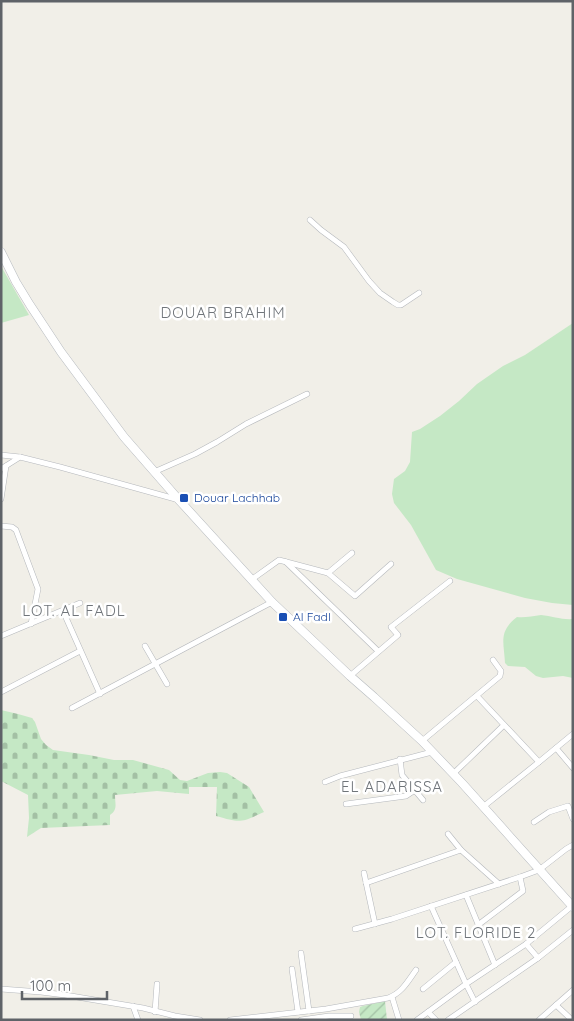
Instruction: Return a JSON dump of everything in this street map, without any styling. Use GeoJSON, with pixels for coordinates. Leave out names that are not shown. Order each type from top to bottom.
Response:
{"type":"FeatureCollection","features":[{"type":"Feature","properties":{"kind":"street"},"geometry":{"type":"LineString","coordinates":[[310,220],[344,247],[369,281],[380,293],[393,302],[402,305],[419,292]]}},
{"type":"Feature","properties":{"kind":"street"},"geometry":{"type":"LineString","coordinates":[[1,252],[16,282],[61,352],[114,423],[154,472],[272,602],[422,741],[572,907],[526,944],[466,984],[417,1020]]}},
{"type":"Feature","properties":{"kind":"street"},"geometry":{"type":"LineString","coordinates":[[154,472],[196,454],[252,421],[307,394]]}},
{"type":"Feature","properties":{"kind":"street"},"geometry":{"type":"LineString","coordinates":[[1,455],[20,457],[60,467],[179,500]]}},
{"type":"Feature","properties":{"kind":"street"},"geometry":{"type":"LineString","coordinates":[[1,499],[3,468],[20,457]]}},
{"type":"Feature","properties":{"kind":"street"},"geometry":{"type":"LineString","coordinates":[[1,526],[12,527],[16,530],[38,589],[32,624]]}},
{"type":"Feature","properties":{"kind":"street"},"geometry":{"type":"LineString","coordinates":[[328,572],[352,553]]}},
{"type":"Feature","properties":{"kind":"street"},"geometry":{"type":"LineString","coordinates":[[251,580],[279,560],[328,572],[355,596],[391,564]]}},
{"type":"Feature","properties":{"kind":"street"},"geometry":{"type":"LineString","coordinates":[[286,562],[378,651]]}},
{"type":"Feature","properties":{"kind":"street"},"geometry":{"type":"LineString","coordinates":[[350,676],[398,634],[391,627],[450,581]]}},
{"type":"Feature","properties":{"kind":"street"},"geometry":{"type":"LineString","coordinates":[[72,708],[272,602]]}},
{"type":"Feature","properties":{"kind":"street"},"geometry":{"type":"LineString","coordinates":[[1,636],[80,603]]}},
{"type":"Feature","properties":{"kind":"street"},"geometry":{"type":"LineString","coordinates":[[62,611],[100,694]]}},
{"type":"Feature","properties":{"kind":"street"},"geometry":{"type":"LineString","coordinates":[[145,646],[167,684]]}},
{"type":"Feature","properties":{"kind":"street"},"geometry":{"type":"LineString","coordinates":[[1,692],[80,651]]}},
{"type":"Feature","properties":{"kind":"street"},"geometry":{"type":"LineString","coordinates":[[422,741],[500,676],[502,672],[493,660]]}},
{"type":"Feature","properties":{"kind":"street"},"geometry":{"type":"LineString","coordinates":[[477,696],[540,762]]}},
{"type":"Feature","properties":{"kind":"street"},"geometry":{"type":"LineString","coordinates":[[453,774],[504,725]]}},
{"type":"Feature","properties":{"kind":"street"},"geometry":{"type":"LineString","coordinates":[[483,807],[573,734]]}},
{"type":"Feature","properties":{"kind":"street"},"geometry":{"type":"LineString","coordinates":[[556,748],[573,768]]}},
{"type":"Feature","properties":{"kind":"street"},"geometry":{"type":"LineString","coordinates":[[325,782],[400,759],[432,752]]}},
{"type":"Feature","properties":{"kind":"street"},"geometry":{"type":"LineString","coordinates":[[400,759],[402,776],[422,800]]}},
{"type":"Feature","properties":{"kind":"street"},"geometry":{"type":"LineString","coordinates":[[346,804],[406,796],[415,790]]}},
{"type":"Feature","properties":{"kind":"street"},"geometry":{"type":"LineString","coordinates":[[534,822],[549,812],[568,806],[573,818]]}},
{"type":"Feature","properties":{"kind":"street"},"geometry":{"type":"LineString","coordinates":[[448,834],[461,850],[498,884]]}},
{"type":"Feature","properties":{"kind":"street"},"geometry":{"type":"LineString","coordinates":[[355,929],[466,895],[539,870],[573,845]]}},
{"type":"Feature","properties":{"kind":"street"},"geometry":{"type":"LineString","coordinates":[[366,882],[461,850]]}},
{"type":"Feature","properties":{"kind":"street"},"geometry":{"type":"LineString","coordinates":[[364,873],[375,924]]}},
{"type":"Feature","properties":{"kind":"street"},"geometry":{"type":"LineString","coordinates":[[478,925],[523,891],[520,877]]}},
{"type":"Feature","properties":{"kind":"street"},"geometry":{"type":"LineString","coordinates":[[466,895],[495,965]]}},
{"type":"Feature","properties":{"kind":"street"},"geometry":{"type":"LineString","coordinates":[[431,906],[475,1002]]}},
{"type":"Feature","properties":{"kind":"street"},"geometry":{"type":"LineString","coordinates":[[448,1020],[538,958],[573,930]]}},
{"type":"Feature","properties":{"kind":"street"},"geometry":{"type":"LineString","coordinates":[[526,944],[538,958]]}},
{"type":"Feature","properties":{"kind":"street"},"geometry":{"type":"LineString","coordinates":[[301,953],[309,1011]]}},
{"type":"Feature","properties":{"kind":"street"},"geometry":{"type":"LineString","coordinates":[[423,989],[456,962]]}},
{"type":"Feature","properties":{"kind":"street"},"geometry":{"type":"LineString","coordinates":[[292,969],[298,1012]]}},
{"type":"Feature","properties":{"kind":"street"},"geometry":{"type":"LineString","coordinates":[[230,1020],[309,1011],[392,997],[400,992],[416,970]]}},
{"type":"Feature","properties":{"kind":"street"},"geometry":{"type":"LineString","coordinates":[[156,1012],[157,984]]}},
{"type":"Feature","properties":{"kind":"street"},"geometry":{"type":"LineString","coordinates":[[1,989],[41,992],[133,1006],[200,1020]]}},
{"type":"Feature","properties":{"kind":"street"},"geometry":{"type":"LineString","coordinates":[[538,1020],[573,990]]}},
{"type":"Feature","properties":{"kind":"street"},"geometry":{"type":"LineString","coordinates":[[392,997],[399,1020]]}},
{"type":"Feature","properties":{"kind":"street"},"geometry":{"type":"LineString","coordinates":[[301,1020],[329,1016],[350,1018],[352,1012],[350,1005]]}},
{"type":"Feature","properties":{"kind":"street"},"geometry":{"type":"LineString","coordinates":[[556,1005],[572,1020]]}},
{"type":"Feature","properties":{"kind":"street"},"geometry":{"type":"LineString","coordinates":[[133,1006],[138,1020]]}},
{"type":"Feature","properties":{"kind":"street"},"geometry":{"type":"LineString","coordinates":[[428,1012],[436,1020]]}},
{"type":"Feature","properties":{"kind":"street"},"geometry":{"type":"LineString","coordinates":[[291,1013],[291,1020]]}},
{"type":"Feature","properties":{"kind":"green space"},"geometry":{"type":"Polygon","coordinates":[[[1,266],[29,315],[1,323],[1,266]]]}},
{"type":"Feature","properties":{"kind":"green space"},"geometry":{"type":"Polygon","coordinates":[[[573,323],[573,605],[525,598],[457,579],[436,570],[411,525],[394,503],[392,494],[394,479],[405,471],[410,462],[412,432],[440,416],[477,384],[503,366],[525,355],[573,323]]]}},
{"type":"Feature","properties":{"kind":"green space"},"geometry":{"type":"Polygon","coordinates":[[[541,615],[573,619],[573,678],[563,676],[543,678],[536,676],[525,667],[508,666],[505,663],[503,638],[511,622],[517,617],[541,615]]]}},
{"type":"Feature","properties":{"kind":"green space"},"geometry":{"type":"Polygon","coordinates":[[[1,710],[32,718],[41,739],[53,750],[114,760],[133,760],[169,770],[180,780],[187,781],[208,773],[227,773],[249,787],[264,812],[240,821],[216,816],[217,787],[189,787],[189,794],[157,791],[115,795],[116,806],[110,815],[110,825],[41,828],[27,837],[29,818],[28,795],[1,781],[1,710]]]}},
{"type":"Feature","properties":{"kind":"green space"},"geometry":{"type":"Polygon","coordinates":[[[385,1001],[387,1020],[361,1020],[360,1007],[385,1001]]]}},
{"type":"Feature","properties":{"kind":"place","name":"Douar Lachhab"},"geometry":{"type":"Point","coordinates":[184,498]}},
{"type":"Feature","properties":{"kind":"place","name":"Al Fadl"},"geometry":{"type":"Point","coordinates":[283,617]}},
{"type":"Feature","properties":{"kind":"district","name":"DOUAR BRAHIM"},"geometry":{"type":"Point","coordinates":[223,313]}},
{"type":"Feature","properties":{"kind":"district","name":"LOT. AL FADL"},"geometry":{"type":"Point","coordinates":[74,611]}},
{"type":"Feature","properties":{"kind":"district","name":"EL ADARISSA"},"geometry":{"type":"Point","coordinates":[392,787]}},
{"type":"Feature","properties":{"kind":"district","name":"LOT. FLORIDE 2"},"geometry":{"type":"Point","coordinates":[476,933]}}]}
